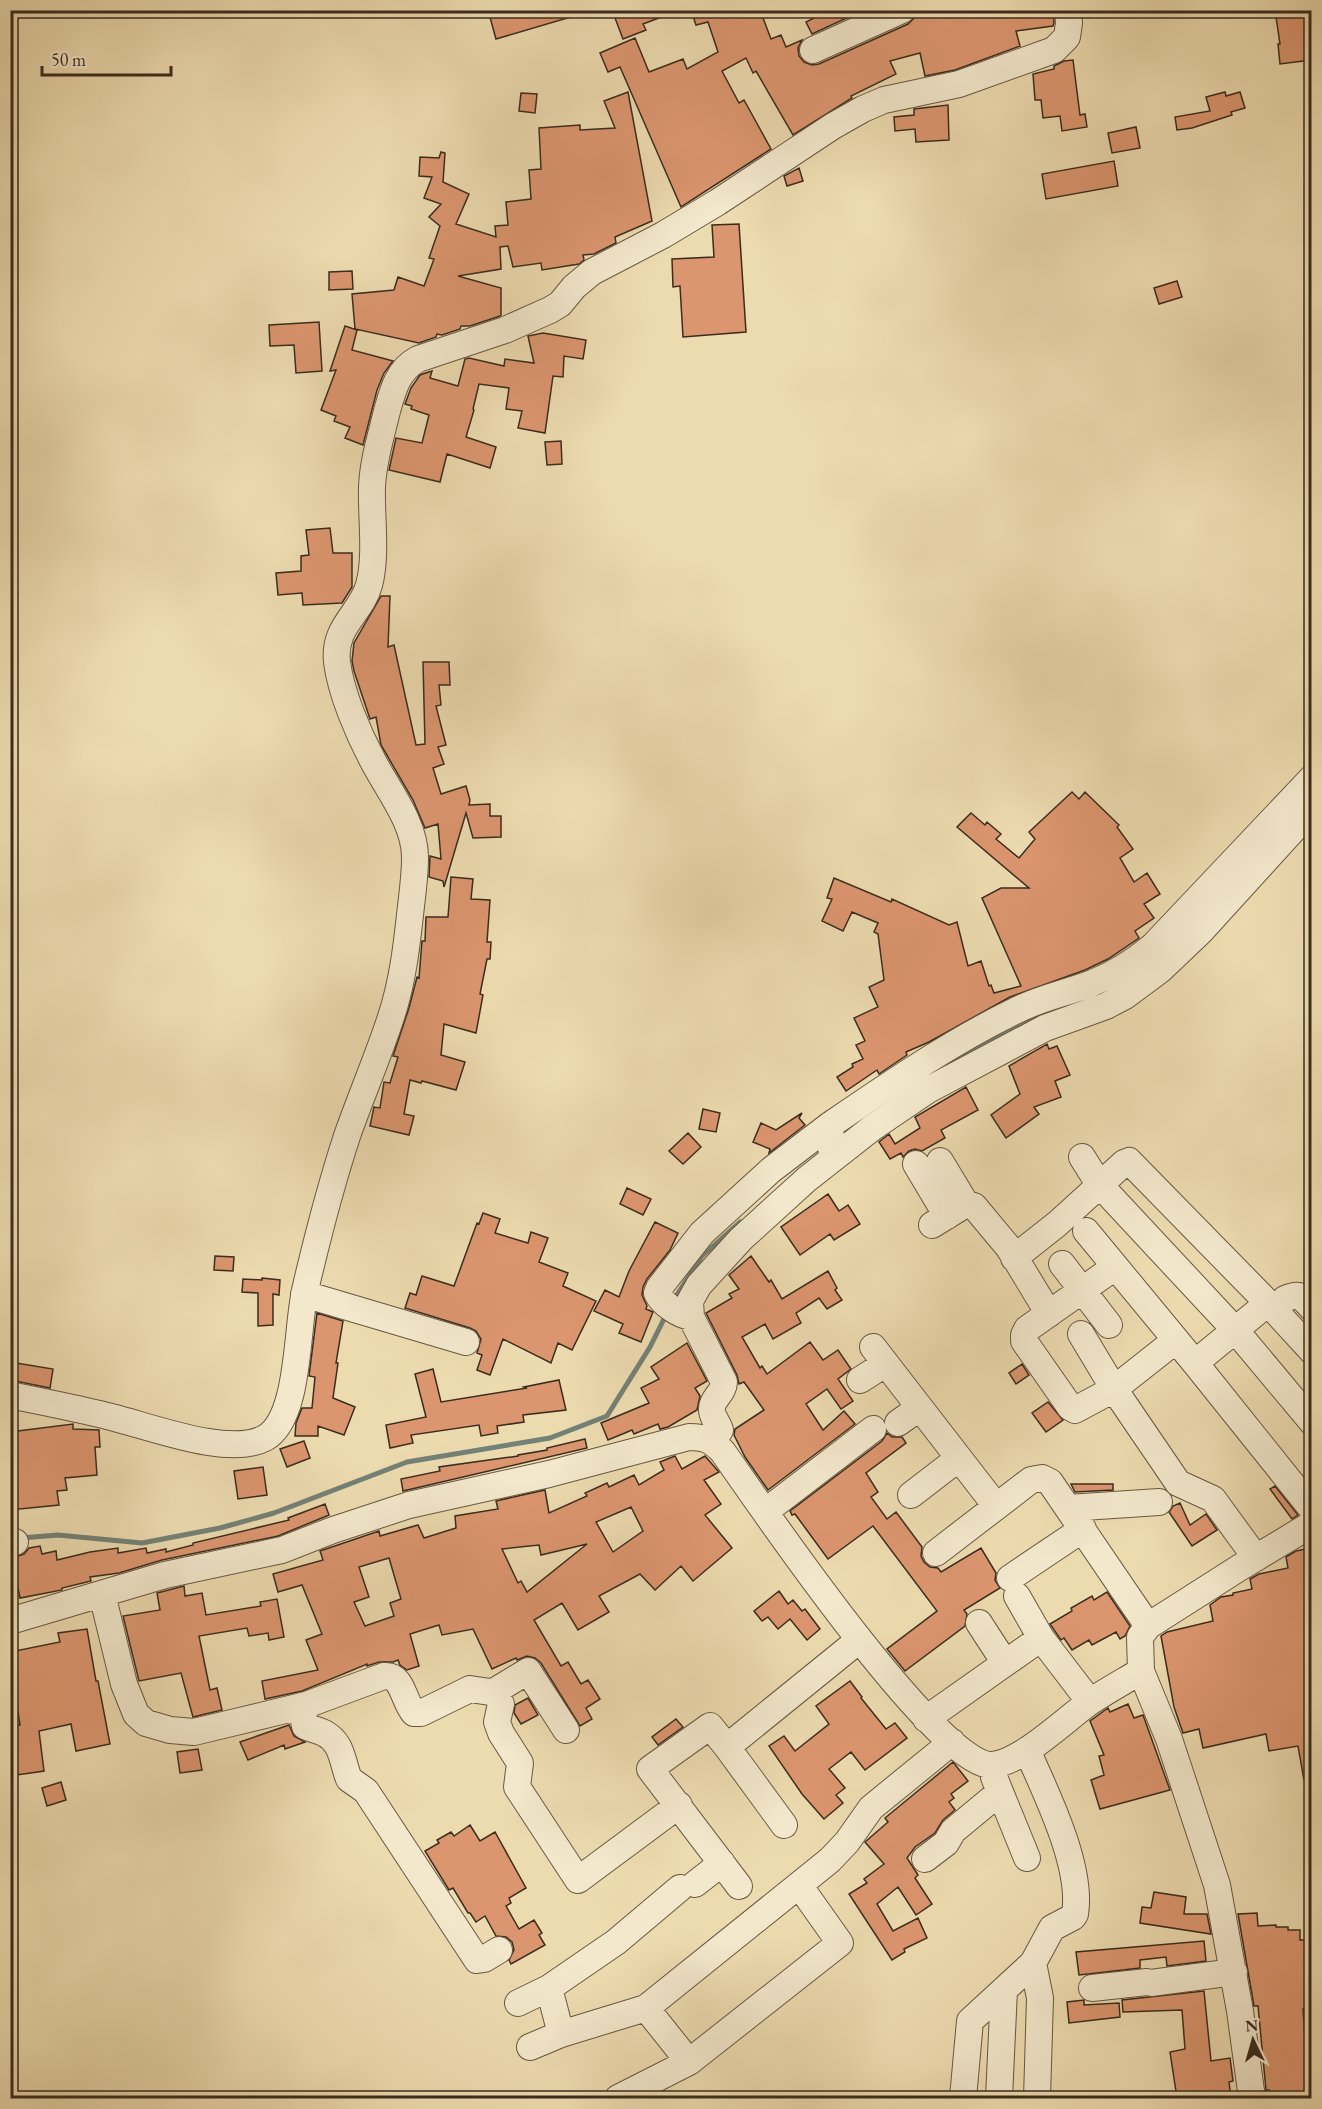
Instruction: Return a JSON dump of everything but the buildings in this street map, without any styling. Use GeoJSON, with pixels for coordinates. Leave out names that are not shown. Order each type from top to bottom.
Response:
{"type":"FeatureCollection","features":[{"type":"Feature","properties":{"kind":"street"},"geometry":{"type":"LineString","coordinates":[[813,50],[902,10]]}},
{"type":"Feature","properties":{"kind":"street"},"geometry":{"type":"LineString","coordinates":[[10,1395],[107,1416],[193,1439],[237,1445],[268,1437],[285,1414],[291,1393],[304,1294],[334,1177],[392,1014],[401,979],[408,935],[415,854],[412,834],[371,758],[358,728],[337,660],[338,644],[344,626],[369,586],[372,564],[374,464],[393,391],[400,374],[418,359],[505,330],[550,310],[560,304],[574,287],[592,272],[663,235],[718,202],[833,126],[863,109],[884,100],[959,84],[1054,50],[1066,37],[1069,23],[1068,10]]}},
{"type":"Feature","properties":{"kind":"street"},"geometry":{"type":"LineString","coordinates":[[675,1308],[690,1301],[699,1285],[741,1239],[832,1157],[932,1072],[1018,1009],[1044,998],[1091,984],[1137,960],[1153,946],[1311,778]]}},
{"type":"Feature","properties":{"kind":"street"},"geometry":{"type":"LineString","coordinates":[[713,1441],[720,1430],[712,1410],[713,1403],[723,1390],[724,1382],[675,1308],[657,1293],[702,1233],[771,1170],[903,1075],[932,1072],[1106,1006],[1125,996],[1160,970],[1201,931],[1311,809]]}},
{"type":"Feature","properties":{"kind":"street"},"geometry":{"type":"LineString","coordinates":[[830,1127],[832,1157]]}},
{"type":"Feature","properties":{"kind":"street"},"geometry":{"type":"LineString","coordinates":[[1082,1158],[1100,1184],[1236,1330],[1311,1422]]}},
{"type":"Feature","properties":{"kind":"street"},"geometry":{"type":"LineString","coordinates":[[1014,1258],[1129,1161],[1276,1301],[1311,1351]]}},
{"type":"Feature","properties":{"kind":"street"},"geometry":{"type":"LineString","coordinates":[[928,1162],[948,1215],[974,1206],[1005,1243],[1049,1314]]}},
{"type":"Feature","properties":{"kind":"street"},"geometry":{"type":"LineString","coordinates":[[1086,1231],[1311,1509]]}},
{"type":"Feature","properties":{"kind":"street"},"geometry":{"type":"LineString","coordinates":[[1062,1264],[1109,1325]]}},
{"type":"Feature","properties":{"kind":"street"},"geometry":{"type":"LineString","coordinates":[[1115,1267],[1027,1329],[1024,1335],[1024,1341],[1070,1407],[1075,1410],[1114,1389],[1176,1340]]}},
{"type":"Feature","properties":{"kind":"street"},"geometry":{"type":"LineString","coordinates":[[304,1294],[466,1342]]}},
{"type":"Feature","properties":{"kind":"street"},"geometry":{"type":"LineString","coordinates":[[1195,1363],[1276,1301],[1300,1295],[1311,1308]]}},
{"type":"Feature","properties":{"kind":"street"},"geometry":{"type":"LineString","coordinates":[[1081,1334],[1114,1389],[1178,1483],[1213,1499],[1256,1558]]}},
{"type":"Feature","properties":{"kind":"street"},"geometry":{"type":"LineString","coordinates":[[860,1380],[879,1355],[996,1506]]}},
{"type":"Feature","properties":{"kind":"street"},"geometry":{"type":"LineString","coordinates":[[898,1423],[919,1408]]}},
{"type":"Feature","properties":{"kind":"street"},"geometry":{"type":"LineString","coordinates":[[766,1512],[873,1429]]}},
{"type":"Feature","properties":{"kind":"street"},"geometry":{"type":"LineString","coordinates":[[10,1621],[165,1575],[282,1550],[409,1504],[549,1474],[689,1437],[702,1437],[713,1441],[859,1640],[940,1731],[964,1751],[990,1765],[1027,1858]]}},
{"type":"Feature","properties":{"kind":"street"},"geometry":{"type":"LineString","coordinates":[[911,1495],[959,1458]]}},
{"type":"Feature","properties":{"kind":"street"},"geometry":{"type":"LineString","coordinates":[[936,1553],[1031,1480],[1042,1479],[1050,1482],[1148,1626]]}},
{"type":"Feature","properties":{"kind":"street"},"geometry":{"type":"LineString","coordinates":[[1068,1508],[1159,1502]]}},
{"type":"Feature","properties":{"kind":"street"},"geometry":{"type":"LineString","coordinates":[[1252,2098],[1234,1972],[1217,1885],[1169,1739],[1141,1671],[1139,1644],[1143,1631],[1148,1626],[1311,1524]]}},
{"type":"Feature","properties":{"kind":"street"},"geometry":{"type":"LineString","coordinates":[[1083,1529],[1014,1587],[1041,1638],[1090,1702]]}},
{"type":"Feature","properties":{"kind":"street"},"geometry":{"type":"LineString","coordinates":[[102,1594],[124,1684],[136,1714],[146,1724],[170,1730],[194,1732],[306,1705],[392,1675],[397,1679],[409,1707],[414,1713],[421,1713],[470,1689],[495,1691],[528,1671],[566,1730]]}},
{"type":"Feature","properties":{"kind":"street"},"geometry":{"type":"LineString","coordinates":[[979,1623],[1005,1663]]}},
{"type":"Feature","properties":{"kind":"street"},"geometry":{"type":"LineString","coordinates":[[530,2047],[561,2034],[646,2008],[830,1860],[847,1842],[871,1808],[940,1731],[1005,1663],[1041,1638]]}},
{"type":"Feature","properties":{"kind":"street"},"geometry":{"type":"LineString","coordinates":[[727,1747],[859,1640]]}},
{"type":"Feature","properties":{"kind":"street"},"geometry":{"type":"LineString","coordinates":[[990,1765],[1009,1760],[1027,1750],[1090,1702],[1141,1671]]}},
{"type":"Feature","properties":{"kind":"street"},"geometry":{"type":"LineString","coordinates":[[495,1691],[501,1704],[497,1722],[501,1733],[520,1762],[517,1787],[578,1880],[679,1805]]}},
{"type":"Feature","properties":{"kind":"street"},"geometry":{"type":"LineString","coordinates":[[306,1705],[303,1716],[305,1726],[324,1733],[339,1747],[349,1779],[366,1791],[477,1960],[484,1959],[499,1950]]}},
{"type":"Feature","properties":{"kind":"street"},"geometry":{"type":"LineString","coordinates":[[740,1886],[650,1769],[704,1718],[784,1825]]}},
{"type":"Feature","properties":{"kind":"street"},"geometry":{"type":"LineString","coordinates":[[1004,1990],[999,2089],[964,2087],[970,2021],[1033,1963],[1048,1932],[1073,1917],[1076,1908],[1074,1880],[1069,1859],[1054,1812],[1027,1750]]}},
{"type":"Feature","properties":{"kind":"street"},"geometry":{"type":"LineString","coordinates":[[925,1859],[946,1843],[953,1831],[1000,1792]]}},
{"type":"Feature","properties":{"kind":"street"},"geometry":{"type":"LineString","coordinates":[[518,2003],[549,1988],[616,1942],[688,1886],[722,1863]]}},
{"type":"Feature","properties":{"kind":"street"},"geometry":{"type":"LineString","coordinates":[[618,2098],[690,2062],[840,1943],[799,1885]]}},
{"type":"Feature","properties":{"kind":"street"},"geometry":{"type":"LineString","coordinates":[[1033,1963],[1040,1998],[1037,2098]]}},
{"type":"Feature","properties":{"kind":"street"},"geometry":{"type":"LineString","coordinates":[[1092,1988],[1234,1972]]}},
{"type":"Feature","properties":{"kind":"street"},"geometry":{"type":"LineString","coordinates":[[549,1988],[561,2034]]}},
{"type":"Feature","properties":{"kind":"street"},"geometry":{"type":"LineString","coordinates":[[646,2008],[690,2062]]}},
{"type":"Feature","properties":{"kind":"waterway"},"geometry":{"type":"LineString","coordinates":[[922,1079],[978,1047],[1060,1007]]}},
{"type":"Feature","properties":{"kind":"waterway"},"geometry":{"type":"LineString","coordinates":[[673,1301],[702,1256],[740,1222]]}},
{"type":"Feature","properties":{"kind":"waterway"},"geometry":{"type":"LineString","coordinates":[[21,1538],[58,1535],[142,1543],[220,1528],[274,1513],[407,1462],[550,1438],[607,1416],[650,1347],[666,1315]]}}]}
